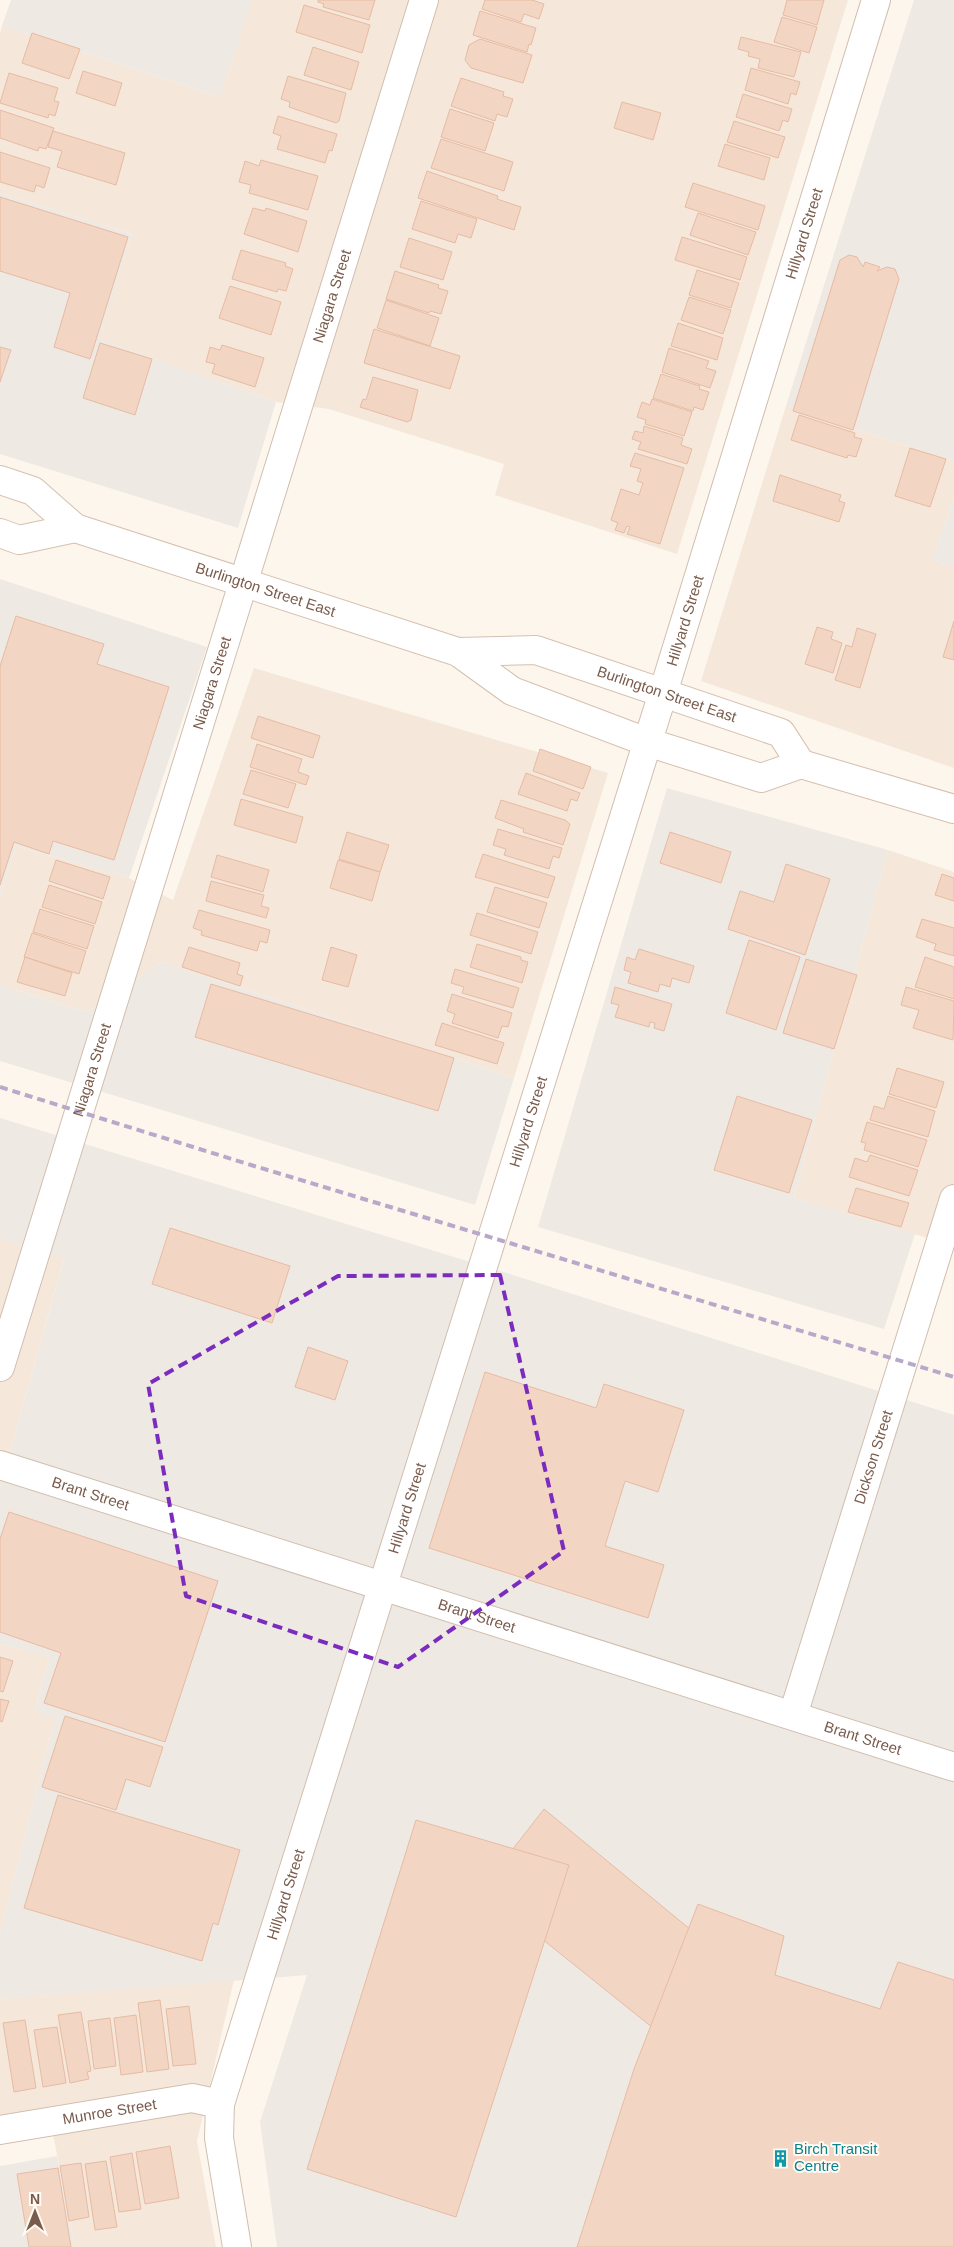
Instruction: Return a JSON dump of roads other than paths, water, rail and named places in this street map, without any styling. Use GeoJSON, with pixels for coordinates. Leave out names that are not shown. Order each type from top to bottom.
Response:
{"type":"FeatureCollection","features":[{"type":"Feature","properties":{"kind":"street","name":"Niagara Street"},"geometry":{"type":"LineString","coordinates":[[0,1366],[424,0]]}},
{"type":"Feature","properties":{"kind":"street","name":"Hillyard Street"},"geometry":{"type":"LineString","coordinates":[[237,2247],[219,2138],[220,2104],[383,1587],[485,1254],[663,693],[876,0]]}},
{"type":"Feature","properties":{"kind":"street","name":"Burlington Street East"},"geometry":{"type":"LineString","coordinates":[[0,480],[32,491],[75,528],[458,652],[512,691],[647,742],[762,778],[801,764],[782,732],[536,650],[458,652]]}},
{"type":"Feature","properties":{"kind":"street"},"geometry":{"type":"LineString","coordinates":[[0,533],[19,540],[75,528]]}},
{"type":"Feature","properties":{"kind":"street"},"geometry":{"type":"LineString","coordinates":[[801,764],[954,809]]}},
{"type":"Feature","properties":{"kind":"street","name":"Dickson Street"},"geometry":{"type":"LineString","coordinates":[[793,1715],[954,1199]]}},
{"type":"Feature","properties":{"kind":"street","name":"Brant Street"},"geometry":{"type":"LineString","coordinates":[[0,1465],[954,1767]]}},
{"type":"Feature","properties":{"kind":"street","name":"Munroe Street"},"geometry":{"type":"LineString","coordinates":[[0,2130],[192,2098],[220,2104]]}},
{"type":"Feature","properties":{"kind":"railway"},"geometry":{"type":"LineString","coordinates":[[0,1087],[251,1165],[954,1377]]}},
{"type":"Feature","properties":{"kind":"place","name":"Birch Transit Centre"},"geometry":{"type":"Point","coordinates":[780,2158]}}]}
